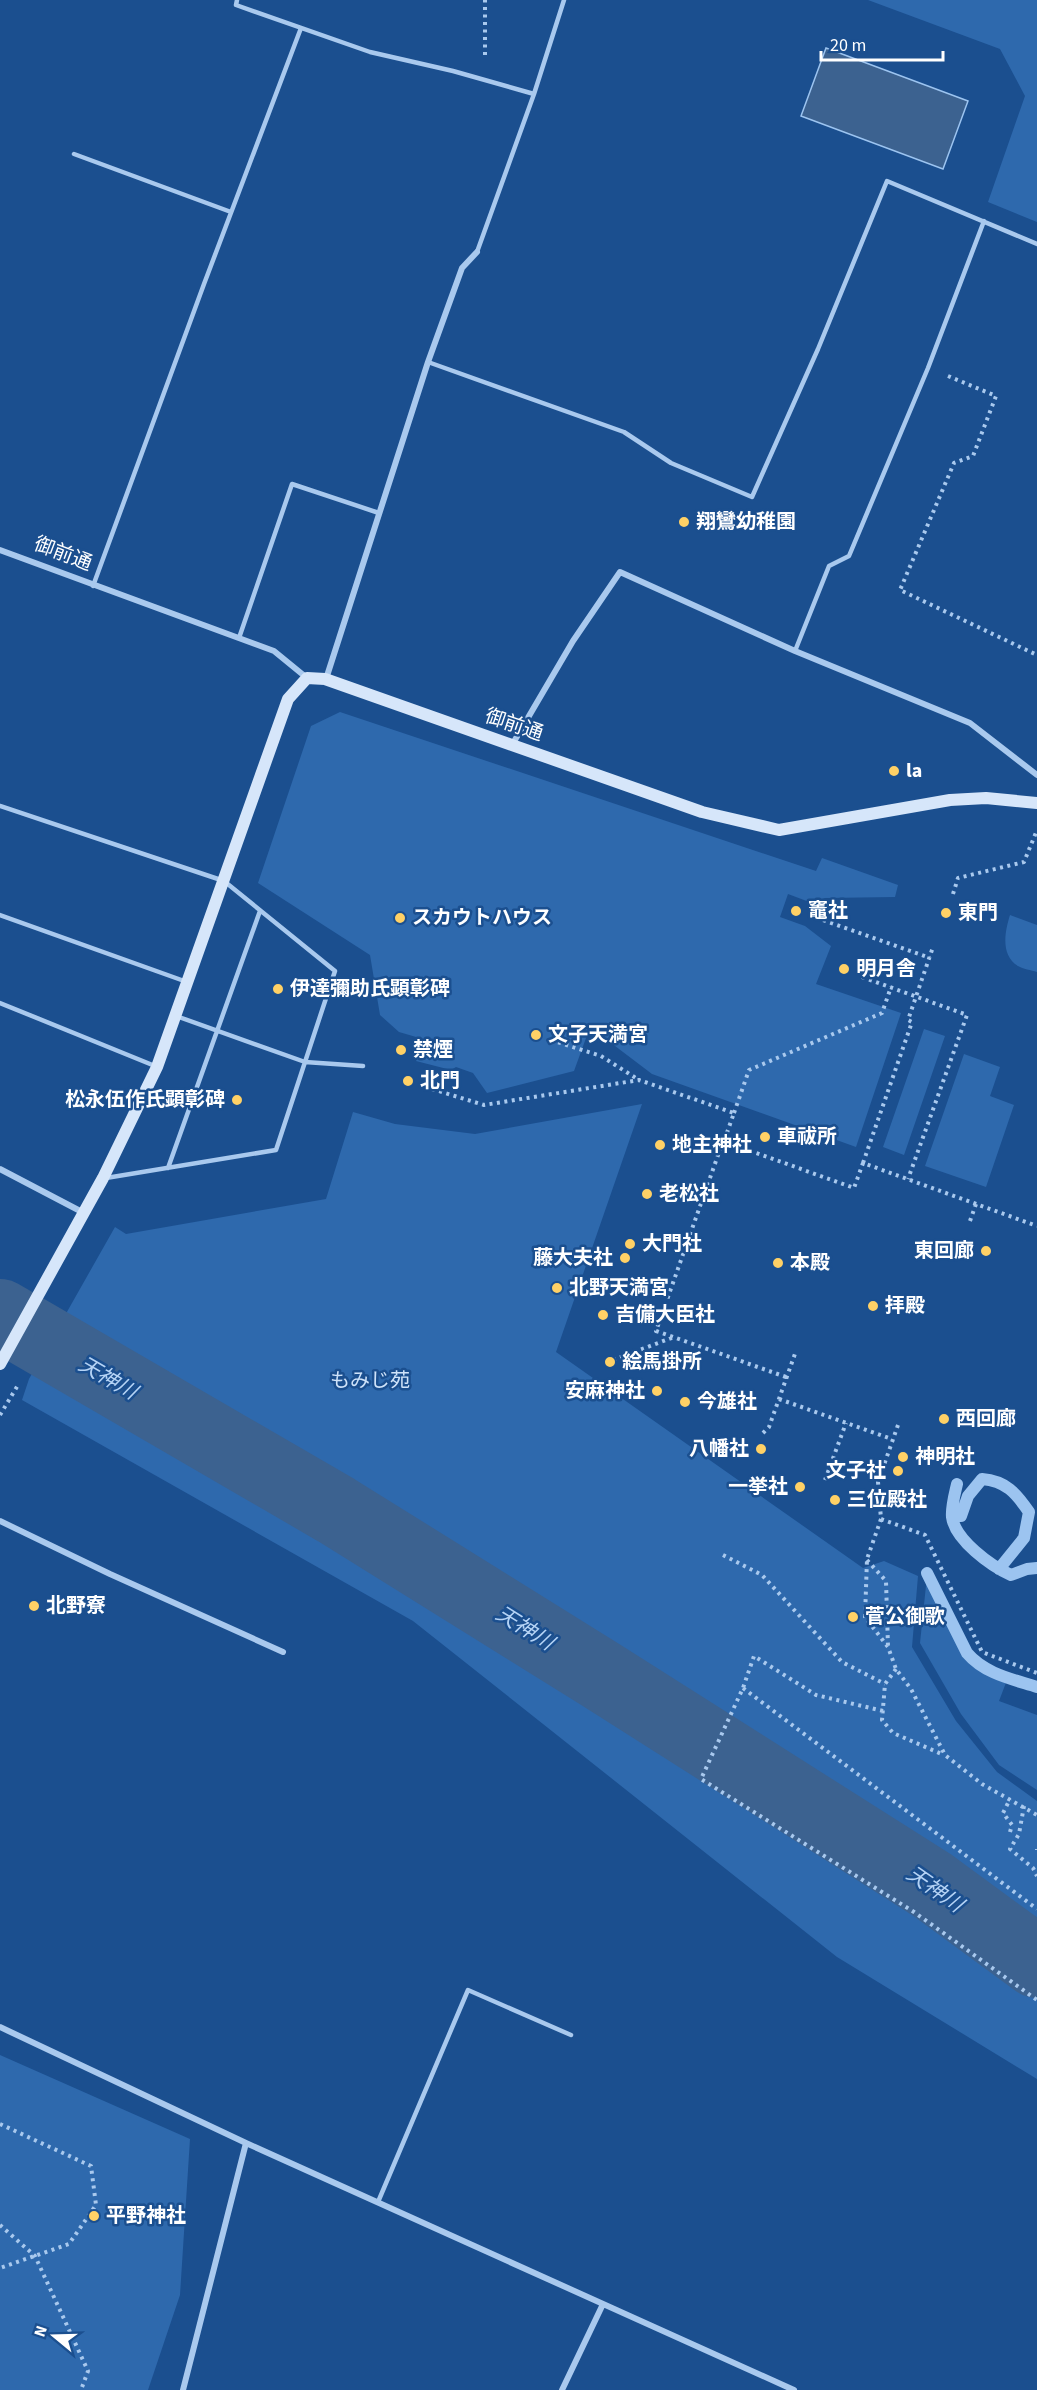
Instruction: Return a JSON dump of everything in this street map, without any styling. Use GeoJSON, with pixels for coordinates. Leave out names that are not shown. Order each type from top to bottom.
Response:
{"type":"FeatureCollection","features":[{"type":"Feature","properties":{"kind":"street"},"geometry":{"type":"LineString","coordinates":[[325,680],[428,362],[462,268],[477,252]]}},
{"type":"Feature","properties":{"kind":"street","name":"御前通"},"geometry":{"type":"LineString","coordinates":[[0,550],[274,651],[307,678],[325,680],[702,812],[779,830],[950,801],[986,798],[1037,803]]}},
{"type":"Feature","properties":{"kind":"street"},"geometry":{"type":"LineString","coordinates":[[512,745],[573,641],[620,572],[795,651],[970,723],[1037,775]]}},
{"type":"Feature","properties":{"kind":"street"},"geometry":{"type":"LineString","coordinates":[[2,1360],[84,1214],[157,1067],[288,699],[307,678]]}},
{"type":"Feature","properties":{"kind":"street"},"geometry":{"type":"LineString","coordinates":[[0,1169],[84,1214]]}},
{"type":"Feature","properties":{"kind":"street"},"geometry":{"type":"LineString","coordinates":[[0,1521],[110,1574],[284,1652]]}},
{"type":"Feature","properties":{"kind":"street"},"geometry":{"type":"LineString","coordinates":[[0,2027],[246,2143],[794,2390]]}},
{"type":"Feature","properties":{"kind":"street"},"geometry":{"type":"LineString","coordinates":[[183,2390],[246,2143]]}},
{"type":"Feature","properties":{"kind":"street"},"geometry":{"type":"LineString","coordinates":[[562,2390],[603,2304]]}},
{"type":"Feature","properties":{"kind":"lane"},"geometry":{"type":"LineString","coordinates":[[237,0],[236,4],[370,52],[534,94]]}},
{"type":"Feature","properties":{"kind":"lane"},"geometry":{"type":"LineString","coordinates":[[477,252],[534,94],[564,0]]}},
{"type":"Feature","properties":{"kind":"lane"},"geometry":{"type":"LineString","coordinates":[[93,586],[301,28]]}},
{"type":"Feature","properties":{"kind":"lane"},"geometry":{"type":"LineString","coordinates":[[74,154],[231,212]]}},
{"type":"Feature","properties":{"kind":"lane"},"geometry":{"type":"LineString","coordinates":[[428,362],[624,432],[670,463],[752,497],[818,349],[886,181],[1037,244]]}},
{"type":"Feature","properties":{"kind":"lane"},"geometry":{"type":"LineString","coordinates":[[795,651],[829,566],[849,556],[928,368],[984,221]]}},
{"type":"Feature","properties":{"kind":"lane"},"geometry":{"type":"LineString","coordinates":[[239,638],[292,484],[379,513]]}},
{"type":"Feature","properties":{"kind":"lane"},"geometry":{"type":"LineString","coordinates":[[0,806],[224,881],[335,971],[276,1150],[103,1178]]}},
{"type":"Feature","properties":{"kind":"lane"},"geometry":{"type":"LineString","coordinates":[[168,1168],[260,911]]}},
{"type":"Feature","properties":{"kind":"lane"},"geometry":{"type":"LineString","coordinates":[[0,915],[188,983]]}},
{"type":"Feature","properties":{"kind":"lane"},"geometry":{"type":"LineString","coordinates":[[0,1003],[157,1067]]}},
{"type":"Feature","properties":{"kind":"lane"},"geometry":{"type":"LineString","coordinates":[[176,1016],[305,1062],[363,1066]]}},
{"type":"Feature","properties":{"kind":"lane"},"geometry":{"type":"LineString","coordinates":[[378,2202],[468,1990],[571,2035]]}},
{"type":"Feature","properties":{"kind":"path"},"geometry":{"type":"LineString","coordinates":[[484,80],[485,0]]}},
{"type":"Feature","properties":{"kind":"path"},"geometry":{"type":"LineString","coordinates":[[928,368],[996,396],[973,456],[954,463],[900,590],[1037,654]]}},
{"type":"Feature","properties":{"kind":"path"},"geometry":{"type":"LineString","coordinates":[[953,894],[958,878],[1024,862],[1037,829]]}},
{"type":"Feature","properties":{"kind":"path"},"geometry":{"type":"LineString","coordinates":[[809,915],[930,958]]}},
{"type":"Feature","properties":{"kind":"path"},"geometry":{"type":"LineString","coordinates":[[723,1142],[854,1188],[912,1022],[908,1020],[933,947]]}},
{"type":"Feature","properties":{"kind":"path"},"geometry":{"type":"LineString","coordinates":[[862,977],[967,1015],[908,1179]]}},
{"type":"Feature","properties":{"kind":"path"},"geometry":{"type":"LineString","coordinates":[[786,1377],[656,1331],[749,1070],[882,1013],[891,987]]}},
{"type":"Feature","properties":{"kind":"path"},"geometry":{"type":"LineString","coordinates":[[551,1040],[601,1056],[639,1080],[734,1113]]}},
{"type":"Feature","properties":{"kind":"path"},"geometry":{"type":"LineString","coordinates":[[432,1089],[484,1105],[639,1080]]}},
{"type":"Feature","properties":{"kind":"path"},"geometry":{"type":"LineString","coordinates":[[863,1163],[1037,1226]]}},
{"type":"Feature","properties":{"kind":"path"},"geometry":{"type":"LineString","coordinates":[[970,1221],[976,1204]]}},
{"type":"Feature","properties":{"kind":"path"},"geometry":{"type":"LineString","coordinates":[[614,1360],[674,1337]]}},
{"type":"Feature","properties":{"kind":"path"},"geometry":{"type":"LineString","coordinates":[[763,1433],[769,1427],[796,1351]]}},
{"type":"Feature","properties":{"kind":"path"},"geometry":{"type":"LineString","coordinates":[[0,1415],[23,1376]]}},
{"type":"Feature","properties":{"kind":"path"},"geometry":{"type":"LineString","coordinates":[[779,1399],[892,1439]]}},
{"type":"Feature","properties":{"kind":"path"},"geometry":{"type":"LineString","coordinates":[[825,1480],[846,1423]]}},
{"type":"Feature","properties":{"kind":"path"},"geometry":{"type":"LineString","coordinates":[[898,1425],[878,1482],[881,1520],[867,1559],[865,1617],[888,1647],[896,1669],[911,1689],[945,1755]]}},
{"type":"Feature","properties":{"kind":"path"},"geometry":{"type":"LineString","coordinates":[[881,1520],[925,1535],[982,1652],[1037,1673]]}},
{"type":"Feature","properties":{"kind":"path"},"geometry":{"type":"LineString","coordinates":[[723,1555],[762,1575],[842,1662],[885,1684]]}},
{"type":"Feature","properties":{"kind":"path"},"geometry":{"type":"LineString","coordinates":[[867,1559],[886,1581],[888,1647]]}},
{"type":"Feature","properties":{"kind":"path"},"geometry":{"type":"LineString","coordinates":[[883,1711],[816,1695],[754,1656],[743,1688],[701,1779],[914,1912],[1037,2001]]}},
{"type":"Feature","properties":{"kind":"path"},"geometry":{"type":"LineString","coordinates":[[896,1669],[885,1684],[882,1720],[893,1733],[945,1755],[982,1784],[1037,1815]]}},
{"type":"Feature","properties":{"kind":"path"},"geometry":{"type":"LineString","coordinates":[[743,1688],[1037,1909]]}},
{"type":"Feature","properties":{"kind":"path"},"geometry":{"type":"LineString","coordinates":[[1010,1799],[1003,1813],[1012,1825],[1010,1832]]}},
{"type":"Feature","properties":{"kind":"path"},"geometry":{"type":"LineString","coordinates":[[1024,1806],[1019,1834],[1010,1849],[1033,1868],[1037,1876]]}},
{"type":"Feature","properties":{"kind":"path"},"geometry":{"type":"LineString","coordinates":[[0,2124],[91,2166],[96,2205],[69,2244],[0,2268]]}},
{"type":"Feature","properties":{"kind":"path"},"geometry":{"type":"LineString","coordinates":[[0,2225],[35,2256],[88,2371],[81,2390]]}},
{"type":"Feature","properties":{"kind":"green space"},"geometry":{"type":"Polygon","coordinates":[[[868,0],[1037,0],[1037,222],[988,202],[1025,96],[1000,49],[868,0]]]}},
{"type":"Feature","properties":{"kind":"green space"},"geometry":{"type":"Polygon","coordinates":[[[340,712],[816,871],[822,858],[898,885],[895,897],[825,898],[812,903],[788,894],[780,917],[805,926],[831,946],[816,984],[901,1013],[856,1147],[652,1074],[590,1027],[574,1071],[487,1093],[473,1073],[456,1067],[451,1070],[416,1061],[423,1039],[399,1032],[380,1015],[370,955],[258,883],[311,726],[340,712]]]}},
{"type":"Feature","properties":{"kind":"green space"},"geometry":{"type":"Polygon","coordinates":[[[1010,915],[1037,925],[1037,972],[1018,966],[1008,956],[1005,942],[1010,915]]]}},
{"type":"Feature","properties":{"kind":"green space"},"geometry":{"type":"Polygon","coordinates":[[[924,1029],[945,1036],[904,1155],[883,1147],[924,1029]]]}},
{"type":"Feature","properties":{"kind":"green space"},"geometry":{"type":"Polygon","coordinates":[[[964,1054],[1000,1067],[990,1096],[1014,1105],[986,1187],[925,1166],[964,1054]]]}},
{"type":"Feature","properties":{"kind":"green space","name":"もみじ苑"},"geometry":{"type":"Polygon","coordinates":[[[642,1104],[556,1352],[863,1568],[884,1561],[918,1576],[912,1647],[956,1721],[997,1772],[1037,1801],[1037,2079],[837,1957],[413,1621],[22,1400],[29,1379],[115,1227],[126,1234],[326,1199],[353,1112],[395,1124],[475,1134],[642,1104]]]}},
{"type":"Feature","properties":{"kind":"green space"},"geometry":{"type":"Polygon","coordinates":[[[927,1576],[964,1655],[982,1672],[1007,1680],[999,1701],[1037,1715],[1037,1790],[999,1765],[961,1714],[920,1643],[927,1576]]]}},
{"type":"Feature","properties":{"kind":"green space","name":"平野神社"},"geometry":{"type":"Polygon","coordinates":[[[0,2055],[190,2139],[180,2295],[148,2390],[0,2390],[0,2055]]]}},
{"type":"Feature","properties":{"kind":"shaded area"},"geometry":{"type":"Polygon","coordinates":[[[826,48],[968,101],[943,169],[801,116],[826,48]]]}},
{"type":"Feature","properties":{"kind":"waterway","name":"天神川"},"geometry":{"type":"LineString","coordinates":[[0,1315],[336,1510],[601,1675],[932,1885],[1037,1962]]}},
{"type":"Feature","properties":{"kind":"waterway"},"geometry":{"type":"LineString","coordinates":[[952,1516],[961,1516],[968,1496],[982,1479],[1004,1485],[1020,1499],[1029,1512],[1024,1538],[999,1569]]}},
{"type":"Feature","properties":{"kind":"waterway"},"geometry":{"type":"LineString","coordinates":[[957,1484],[952,1517],[955,1526],[967,1543],[984,1559],[1011,1575],[1037,1568]]}},
{"type":"Feature","properties":{"kind":"waterway"},"geometry":{"type":"LineString","coordinates":[[927,1573],[967,1653],[990,1671],[1037,1687]]}},
{"type":"Feature","properties":{"kind":"place","name":"翔鸞幼稚園"},"geometry":{"type":"Point","coordinates":[684,522]}},
{"type":"Feature","properties":{"kind":"place","name":"la"},"geometry":{"type":"Point","coordinates":[894,771]}},
{"type":"Feature","properties":{"kind":"place","name":"竈社"},"geometry":{"type":"Point","coordinates":[796,911]}},
{"type":"Feature","properties":{"kind":"place","name":"東門"},"geometry":{"type":"Point","coordinates":[946,913]}},
{"type":"Feature","properties":{"kind":"place","name":"スカウトハウス"},"geometry":{"type":"Point","coordinates":[400,918]}},
{"type":"Feature","properties":{"kind":"place","name":"明月舎"},"geometry":{"type":"Point","coordinates":[844,969]}},
{"type":"Feature","properties":{"kind":"place","name":"伊達彌助氏顕彰碑"},"geometry":{"type":"Point","coordinates":[278,989]}},
{"type":"Feature","properties":{"kind":"place","name":"文子天満宮"},"geometry":{"type":"Point","coordinates":[536,1035]}},
{"type":"Feature","properties":{"kind":"place","name":"禁煙"},"geometry":{"type":"Point","coordinates":[401,1050]}},
{"type":"Feature","properties":{"kind":"place","name":"北門"},"geometry":{"type":"Point","coordinates":[408,1081]}},
{"type":"Feature","properties":{"kind":"place","name":"松永伍作氏顕彰碑"},"geometry":{"type":"Point","coordinates":[237,1100]}},
{"type":"Feature","properties":{"kind":"place","name":"車祓所"},"geometry":{"type":"Point","coordinates":[765,1137]}},
{"type":"Feature","properties":{"kind":"place","name":"地主神社"},"geometry":{"type":"Point","coordinates":[660,1145]}},
{"type":"Feature","properties":{"kind":"place","name":"老松社"},"geometry":{"type":"Point","coordinates":[647,1194]}},
{"type":"Feature","properties":{"kind":"place","name":"大門社"},"geometry":{"type":"Point","coordinates":[630,1244]}},
{"type":"Feature","properties":{"kind":"place","name":"東回廊"},"geometry":{"type":"Point","coordinates":[986,1251]}},
{"type":"Feature","properties":{"kind":"place","name":"藤大夫社"},"geometry":{"type":"Point","coordinates":[625,1258]}},
{"type":"Feature","properties":{"kind":"place","name":"本殿"},"geometry":{"type":"Point","coordinates":[778,1263]}},
{"type":"Feature","properties":{"kind":"place","name":"北野天満宮"},"geometry":{"type":"Point","coordinates":[557,1288]}},
{"type":"Feature","properties":{"kind":"place","name":"拝殿"},"geometry":{"type":"Point","coordinates":[873,1306]}},
{"type":"Feature","properties":{"kind":"place","name":"吉備大臣社"},"geometry":{"type":"Point","coordinates":[603,1315]}},
{"type":"Feature","properties":{"kind":"place","name":"絵馬掛所"},"geometry":{"type":"Point","coordinates":[610,1362]}},
{"type":"Feature","properties":{"kind":"place","name":"安麻神社"},"geometry":{"type":"Point","coordinates":[657,1391]}},
{"type":"Feature","properties":{"kind":"place","name":"今雄社"},"geometry":{"type":"Point","coordinates":[685,1402]}},
{"type":"Feature","properties":{"kind":"place","name":"西回廊"},"geometry":{"type":"Point","coordinates":[944,1419]}},
{"type":"Feature","properties":{"kind":"place","name":"八幡社"},"geometry":{"type":"Point","coordinates":[761,1449]}},
{"type":"Feature","properties":{"kind":"place","name":"神明社"},"geometry":{"type":"Point","coordinates":[903,1457]}},
{"type":"Feature","properties":{"kind":"place","name":"文子社"},"geometry":{"type":"Point","coordinates":[898,1471]}},
{"type":"Feature","properties":{"kind":"place","name":"一挙社"},"geometry":{"type":"Point","coordinates":[800,1487]}},
{"type":"Feature","properties":{"kind":"place","name":"三位殿社"},"geometry":{"type":"Point","coordinates":[835,1500]}},
{"type":"Feature","properties":{"kind":"place","name":"北野寮"},"geometry":{"type":"Point","coordinates":[34,1606]}},
{"type":"Feature","properties":{"kind":"place","name":"菅公御歌"},"geometry":{"type":"Point","coordinates":[853,1617]}},
{"type":"Feature","properties":{"kind":"place","name":"平野神社"},"geometry":{"type":"Point","coordinates":[94,2216]}}]}
